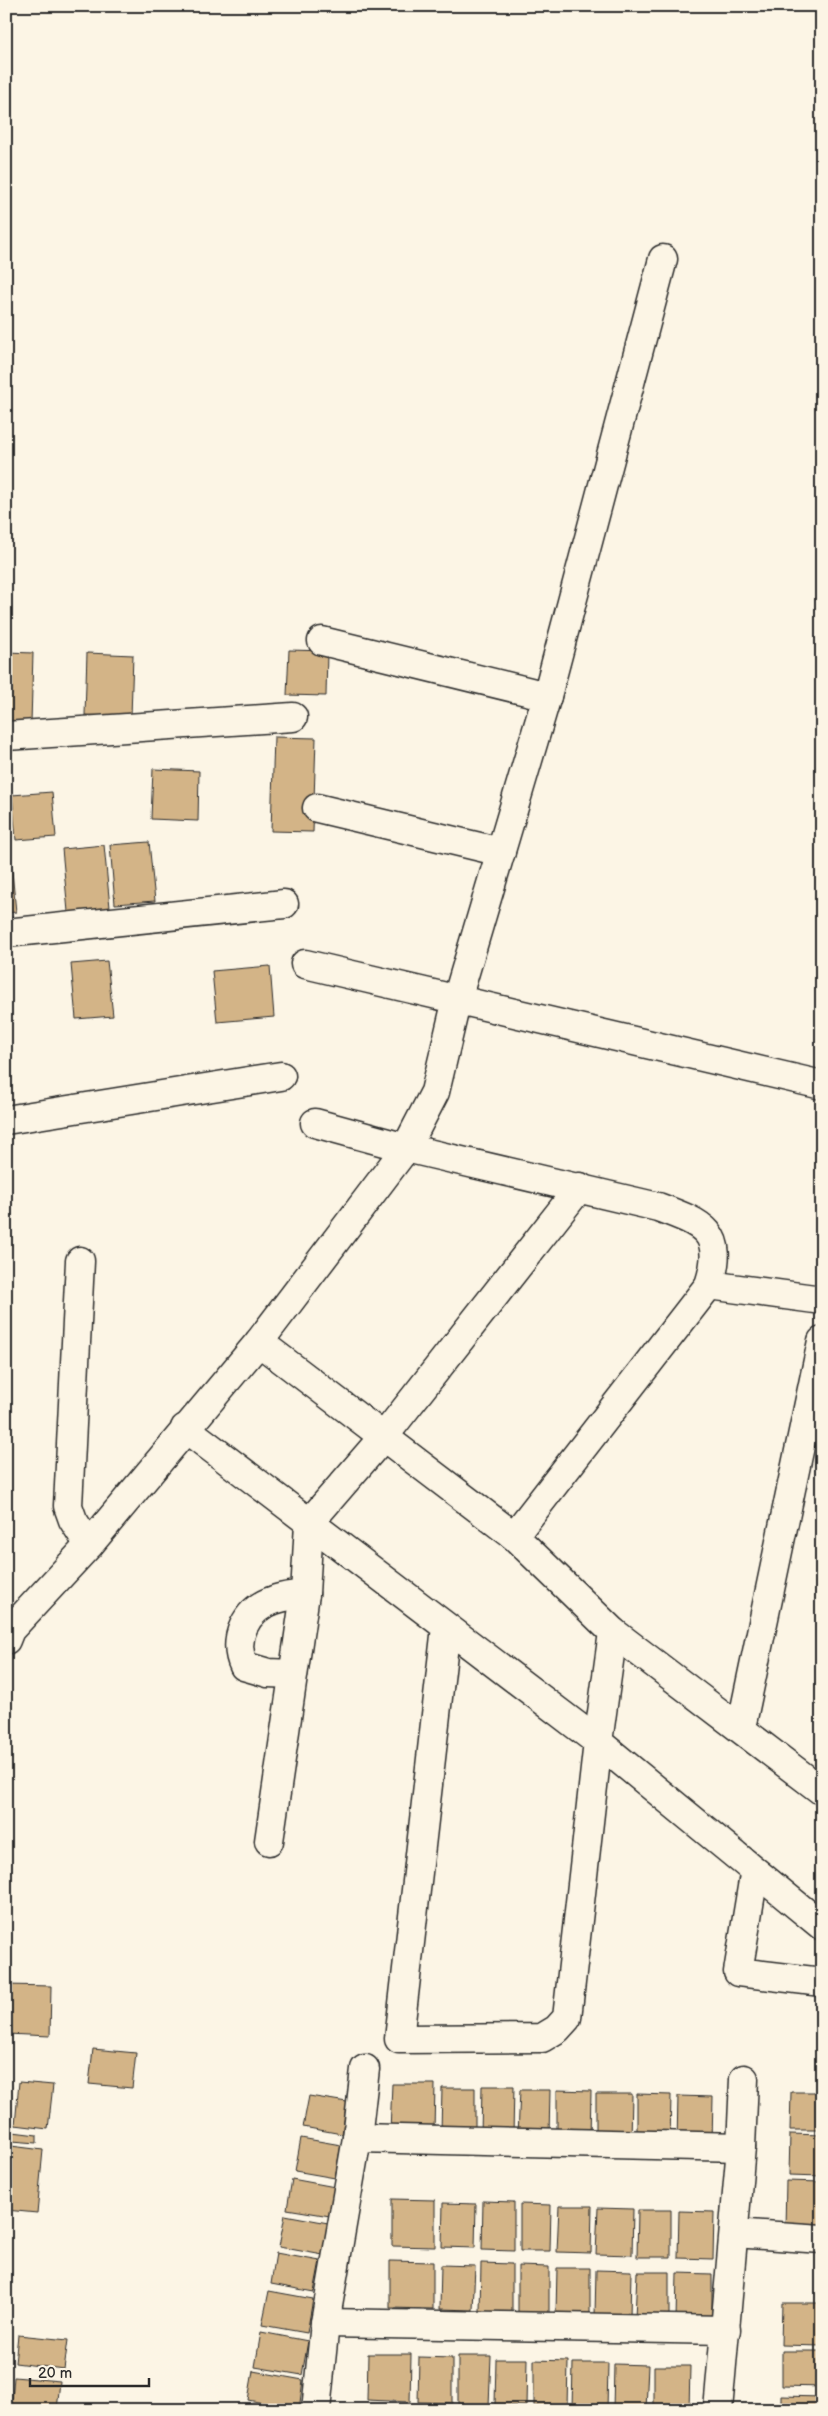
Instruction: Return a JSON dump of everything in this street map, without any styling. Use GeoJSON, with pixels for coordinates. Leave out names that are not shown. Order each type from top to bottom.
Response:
{"type":"FeatureCollection","features":[{"type":"Feature","properties":{"kind":"street"},"geometry":{"type":"LineString","coordinates":[[6,1640],[10,1630],[89,1545],[138,1488],[185,1428],[259,1342],[406,1148],[435,1092],[457,1000],[547,696],[663,259]]}},
{"type":"Feature","properties":{"kind":"street"},"geometry":{"type":"LineString","coordinates":[[322,641],[547,696]]}},
{"type":"Feature","properties":{"kind":"street"},"geometry":{"type":"LineString","coordinates":[[6,736],[293,717]]}},
{"type":"Feature","properties":{"kind":"street"},"geometry":{"type":"LineString","coordinates":[[317,808],[501,852]]}},
{"type":"Feature","properties":{"kind":"street"},"geometry":{"type":"LineString","coordinates":[[6,933],[284,904]]}},
{"type":"Feature","properties":{"kind":"street"},"geometry":{"type":"LineString","coordinates":[[305,964],[822,1085]]}},
{"type":"Feature","properties":{"kind":"street"},"geometry":{"type":"LineString","coordinates":[[6,1120],[281,1076]]}},
{"type":"Feature","properties":{"kind":"street"},"geometry":{"type":"LineString","coordinates":[[315,1123],[406,1148],[658,1207],[691,1219],[708,1232],[716,1248],[715,1266],[709,1285],[514,1536]]}},
{"type":"Feature","properties":{"kind":"street"},"geometry":{"type":"LineString","coordinates":[[269,1841],[304,1594],[308,1522],[385,1436],[580,1188]]}},
{"type":"Feature","properties":{"kind":"street"},"geometry":{"type":"LineString","coordinates":[[80,1261],[68,1506],[73,1520],[89,1545]]}},
{"type":"Feature","properties":{"kind":"street"},"geometry":{"type":"LineString","coordinates":[[709,1285],[822,1300]]}},
{"type":"Feature","properties":{"kind":"street"},"geometry":{"type":"LineString","coordinates":[[741,1728],[822,1341]]}},
{"type":"Feature","properties":{"kind":"street"},"geometry":{"type":"LineString","coordinates":[[259,1342],[514,1536],[613,1632],[822,1791]]}},
{"type":"Feature","properties":{"kind":"street"},"geometry":{"type":"LineString","coordinates":[[185,1428],[598,1742],[822,1926]]}},
{"type":"Feature","properties":{"kind":"street"},"geometry":{"type":"LineString","coordinates":[[293,1674],[268,1673],[244,1666],[239,1656],[238,1638],[243,1626],[252,1613],[264,1604],[276,1599],[304,1594]]}},
{"type":"Feature","properties":{"kind":"street"},"geometry":{"type":"LineString","coordinates":[[446,1627],[399,2039],[542,2038],[557,2029],[567,2018],[598,1742],[613,1632]]}},
{"type":"Feature","properties":{"kind":"street"},"geometry":{"type":"LineString","coordinates":[[753,1881],[738,1972],[822,1982]]}},
{"type":"Feature","properties":{"kind":"street"},"geometry":{"type":"LineString","coordinates":[[316,2410],[325,2322],[357,2138],[365,2069]]}},
{"type":"Feature","properties":{"kind":"street"},"geometry":{"type":"LineString","coordinates":[[718,2410],[741,2147],[744,2078]]}},
{"type":"Feature","properties":{"kind":"street"},"geometry":{"type":"LineString","coordinates":[[357,2138],[741,2147]]}},
{"type":"Feature","properties":{"kind":"street"},"geometry":{"type":"LineString","coordinates":[[734,2234],[822,2239]]}},
{"type":"Feature","properties":{"kind":"street"},"geometry":{"type":"LineString","coordinates":[[325,2322],[726,2330]]}},
{"type":"Feature","properties":{"kind":"building"},"geometry":{"type":"Polygon","coordinates":[[[289,650],[327,651],[326,696],[287,695],[289,650]]]}},
{"type":"Feature","properties":{"kind":"building"},"geometry":{"type":"Polygon","coordinates":[[[6,652],[33,653],[31,723],[6,722],[6,652]]]}},
{"type":"Feature","properties":{"kind":"building"},"geometry":{"type":"Polygon","coordinates":[[[87,653],[133,655],[131,717],[85,715],[87,653]]]}},
{"type":"Feature","properties":{"kind":"building"},"geometry":{"type":"Polygon","coordinates":[[[274,737],[316,738],[313,832],[271,831],[274,737]]]}},
{"type":"Feature","properties":{"kind":"building"},"geometry":{"type":"Polygon","coordinates":[[[153,769],[199,771],[198,821],[151,819],[153,769]]]}},
{"type":"Feature","properties":{"kind":"building"},"geometry":{"type":"Polygon","coordinates":[[[52,792],[56,837],[16,840],[12,795],[52,792]]]}},
{"type":"Feature","properties":{"kind":"building"},"geometry":{"type":"Polygon","coordinates":[[[149,842],[155,901],[115,904],[110,845],[149,842]]]}},
{"type":"Feature","properties":{"kind":"building"},"geometry":{"type":"Polygon","coordinates":[[[104,845],[111,918],[69,922],[62,849],[104,845]]]}},
{"type":"Feature","properties":{"kind":"building"},"geometry":{"type":"Polygon","coordinates":[[[6,851],[10,851],[16,912],[6,913],[6,851]]]}},
{"type":"Feature","properties":{"kind":"building"},"geometry":{"type":"Polygon","coordinates":[[[107,961],[113,1016],[76,1019],[71,964],[107,961]]]}},
{"type":"Feature","properties":{"kind":"building"},"geometry":{"type":"Polygon","coordinates":[[[270,966],[274,1017],[217,1022],[212,971],[270,966]]]}},
{"type":"Feature","properties":{"kind":"building"},"geometry":{"type":"Polygon","coordinates":[[[6,1985],[51,1986],[50,2036],[6,2034],[6,1985]]]}},
{"type":"Feature","properties":{"kind":"building"},"geometry":{"type":"Polygon","coordinates":[[[93,2049],[136,2053],[132,2088],[89,2084],[93,2049]]]}},
{"type":"Feature","properties":{"kind":"building"},"geometry":{"type":"Polygon","coordinates":[[[19,2082],[53,2085],[48,2129],[15,2125],[19,2082]]]}},
{"type":"Feature","properties":{"kind":"building"},"geometry":{"type":"Polygon","coordinates":[[[392,2084],[435,2084],[434,2132],[390,2131],[392,2084]]]}},
{"type":"Feature","properties":{"kind":"building"},"geometry":{"type":"Polygon","coordinates":[[[482,2086],[514,2086],[513,2135],[481,2135],[482,2086]]]}},
{"type":"Feature","properties":{"kind":"building"},"geometry":{"type":"Polygon","coordinates":[[[442,2088],[475,2088],[475,2133],[441,2133],[442,2088]]]}},
{"type":"Feature","properties":{"kind":"building"},"geometry":{"type":"Polygon","coordinates":[[[520,2090],[550,2090],[549,2136],[518,2136],[520,2090]]]}},
{"type":"Feature","properties":{"kind":"building"},"geometry":{"type":"Polygon","coordinates":[[[557,2090],[591,2091],[590,2137],[557,2137],[557,2090]]]}},
{"type":"Feature","properties":{"kind":"building"},"geometry":{"type":"Polygon","coordinates":[[[791,2092],[822,2092],[822,2130],[790,2130],[791,2092]]]}},
{"type":"Feature","properties":{"kind":"building"},"geometry":{"type":"Polygon","coordinates":[[[596,2094],[632,2094],[631,2140],[596,2139],[596,2094]]]}},
{"type":"Feature","properties":{"kind":"building"},"geometry":{"type":"Polygon","coordinates":[[[637,2094],[671,2095],[670,2142],[637,2141],[637,2094]]]}},
{"type":"Feature","properties":{"kind":"building"},"geometry":{"type":"Polygon","coordinates":[[[309,2096],[347,2102],[342,2134],[303,2127],[309,2096]]]}},
{"type":"Feature","properties":{"kind":"building"},"geometry":{"type":"Polygon","coordinates":[[[678,2096],[713,2097],[712,2143],[677,2142],[678,2096]]]}},
{"type":"Feature","properties":{"kind":"building"},"geometry":{"type":"Polygon","coordinates":[[[13,2132],[37,2135],[37,2143],[12,2141],[13,2132]]]}},
{"type":"Feature","properties":{"kind":"building"},"geometry":{"type":"Polygon","coordinates":[[[790,2134],[822,2135],[822,2176],[789,2175],[790,2134]]]}},
{"type":"Feature","properties":{"kind":"building"},"geometry":{"type":"Polygon","coordinates":[[[301,2138],[341,2145],[335,2178],[295,2171],[301,2138]]]}},
{"type":"Feature","properties":{"kind":"building"},"geometry":{"type":"Polygon","coordinates":[[[11,2146],[43,2150],[37,2213],[6,2210],[11,2146]]]}},
{"type":"Feature","properties":{"kind":"building"},"geometry":{"type":"Polygon","coordinates":[[[292,2179],[335,2187],[330,2216],[287,2209],[292,2179]]]}},
{"type":"Feature","properties":{"kind":"building"},"geometry":{"type":"Polygon","coordinates":[[[786,2181],[822,2182],[822,2228],[785,2228],[786,2181]]]}},
{"type":"Feature","properties":{"kind":"building"},"geometry":{"type":"Polygon","coordinates":[[[392,2199],[435,2200],[435,2247],[392,2246],[392,2199]]]}},
{"type":"Feature","properties":{"kind":"building"},"geometry":{"type":"Polygon","coordinates":[[[483,2201],[514,2202],[514,2251],[482,2250],[483,2201]]]}},
{"type":"Feature","properties":{"kind":"building"},"geometry":{"type":"Polygon","coordinates":[[[443,2203],[476,2204],[475,2248],[442,2247],[443,2203]]]}},
{"type":"Feature","properties":{"kind":"building"},"geometry":{"type":"Polygon","coordinates":[[[520,2204],[551,2205],[550,2251],[520,2251],[520,2204]]]}},
{"type":"Feature","properties":{"kind":"building"},"geometry":{"type":"Polygon","coordinates":[[[559,2206],[592,2206],[591,2253],[557,2252],[559,2206]]]}},
{"type":"Feature","properties":{"kind":"building"},"geometry":{"type":"Polygon","coordinates":[[[598,2208],[633,2209],[632,2255],[596,2254],[598,2208]]]}},
{"type":"Feature","properties":{"kind":"building"},"geometry":{"type":"Polygon","coordinates":[[[638,2210],[671,2210],[671,2257],[637,2257],[638,2210]]]}},
{"type":"Feature","properties":{"kind":"building"},"geometry":{"type":"Polygon","coordinates":[[[679,2211],[714,2212],[713,2259],[678,2258],[679,2211]]]}},
{"type":"Feature","properties":{"kind":"building"},"geometry":{"type":"Polygon","coordinates":[[[285,2215],[328,2223],[323,2255],[279,2247],[285,2215]]]}},
{"type":"Feature","properties":{"kind":"building"},"geometry":{"type":"Polygon","coordinates":[[[276,2253],[320,2261],[314,2292],[271,2284],[276,2253]]]}},
{"type":"Feature","properties":{"kind":"building"},"geometry":{"type":"Polygon","coordinates":[[[390,2261],[433,2262],[433,2309],[390,2308],[390,2261]]]}},
{"type":"Feature","properties":{"kind":"building"},"geometry":{"type":"Polygon","coordinates":[[[481,2263],[512,2264],[512,2313],[480,2312],[481,2263]]]}},
{"type":"Feature","properties":{"kind":"building"},"geometry":{"type":"Polygon","coordinates":[[[441,2265],[475,2266],[473,2310],[440,2309],[441,2265]]]}},
{"type":"Feature","properties":{"kind":"building"},"geometry":{"type":"Polygon","coordinates":[[[518,2266],[549,2267],[549,2313],[518,2313],[518,2266]]]}},
{"type":"Feature","properties":{"kind":"building"},"geometry":{"type":"Polygon","coordinates":[[[557,2268],[590,2268],[590,2315],[556,2314],[557,2268]]]}},
{"type":"Feature","properties":{"kind":"building"},"geometry":{"type":"Polygon","coordinates":[[[596,2270],[631,2271],[630,2317],[595,2316],[596,2270]]]}},
{"type":"Feature","properties":{"kind":"building"},"geometry":{"type":"Polygon","coordinates":[[[637,2272],[669,2272],[669,2319],[635,2319],[637,2272]]]}},
{"type":"Feature","properties":{"kind":"building"},"geometry":{"type":"Polygon","coordinates":[[[677,2273],[712,2274],[712,2321],[676,2320],[677,2273]]]}},
{"type":"Feature","properties":{"kind":"building"},"geometry":{"type":"Polygon","coordinates":[[[269,2291],[313,2299],[307,2333],[262,2325],[269,2291]]]}},
{"type":"Feature","properties":{"kind":"building"},"geometry":{"type":"Polygon","coordinates":[[[782,2303],[822,2303],[822,2346],[781,2345],[782,2303]]]}},
{"type":"Feature","properties":{"kind":"building"},"geometry":{"type":"Polygon","coordinates":[[[261,2332],[308,2341],[302,2375],[255,2367],[261,2332]]]}},
{"type":"Feature","properties":{"kind":"building"},"geometry":{"type":"Polygon","coordinates":[[[18,2335],[68,2340],[64,2369],[15,2363],[18,2335]]]}},
{"type":"Feature","properties":{"kind":"building"},"geometry":{"type":"Polygon","coordinates":[[[782,2351],[822,2351],[822,2387],[782,2386],[782,2351]]]}},
{"type":"Feature","properties":{"kind":"building"},"geometry":{"type":"Polygon","coordinates":[[[368,2354],[411,2354],[410,2402],[367,2400],[368,2354]]]}},
{"type":"Feature","properties":{"kind":"building"},"geometry":{"type":"Polygon","coordinates":[[[458,2356],[491,2356],[489,2405],[458,2404],[458,2356]]]}},
{"type":"Feature","properties":{"kind":"building"},"geometry":{"type":"Polygon","coordinates":[[[419,2357],[452,2358],[452,2403],[418,2402],[419,2357]]]}},
{"type":"Feature","properties":{"kind":"building"},"geometry":{"type":"Polygon","coordinates":[[[496,2359],[527,2359],[526,2406],[495,2405],[496,2359]]]}},
{"type":"Feature","properties":{"kind":"building"},"geometry":{"type":"Polygon","coordinates":[[[534,2360],[568,2361],[567,2407],[534,2406],[534,2360]]]}},
{"type":"Feature","properties":{"kind":"building"},"geometry":{"type":"Polygon","coordinates":[[[573,2363],[608,2363],[607,2410],[572,2409],[573,2363]]]}},
{"type":"Feature","properties":{"kind":"building"},"geometry":{"type":"Polygon","coordinates":[[[614,2364],[648,2365],[646,2410],[613,2410],[614,2364]]]}},
{"type":"Feature","properties":{"kind":"building"},"geometry":{"type":"Polygon","coordinates":[[[654,2366],[690,2366],[689,2410],[654,2410],[654,2366]]]}},
{"type":"Feature","properties":{"kind":"building"},"geometry":{"type":"Polygon","coordinates":[[[253,2371],[303,2380],[299,2410],[248,2400],[253,2371]]]}},
{"type":"Feature","properties":{"kind":"building"},"geometry":{"type":"Polygon","coordinates":[[[14,2377],[60,2381],[57,2410],[11,2410],[14,2377]]]}},
{"type":"Feature","properties":{"kind":"building"},"geometry":{"type":"Polygon","coordinates":[[[781,2396],[822,2397],[822,2410],[781,2410],[781,2396]]]}},
{"type":"Feature","properties":{"kind":"building"},"geometry":{"type":"Polygon","coordinates":[[[367,2406],[409,2406],[409,2410],[366,2410],[367,2406]]]}},
{"type":"Feature","properties":{"kind":"building"},"geometry":{"type":"Polygon","coordinates":[[[456,2408],[488,2408],[488,2410],[456,2410],[456,2408]]]}}]}
